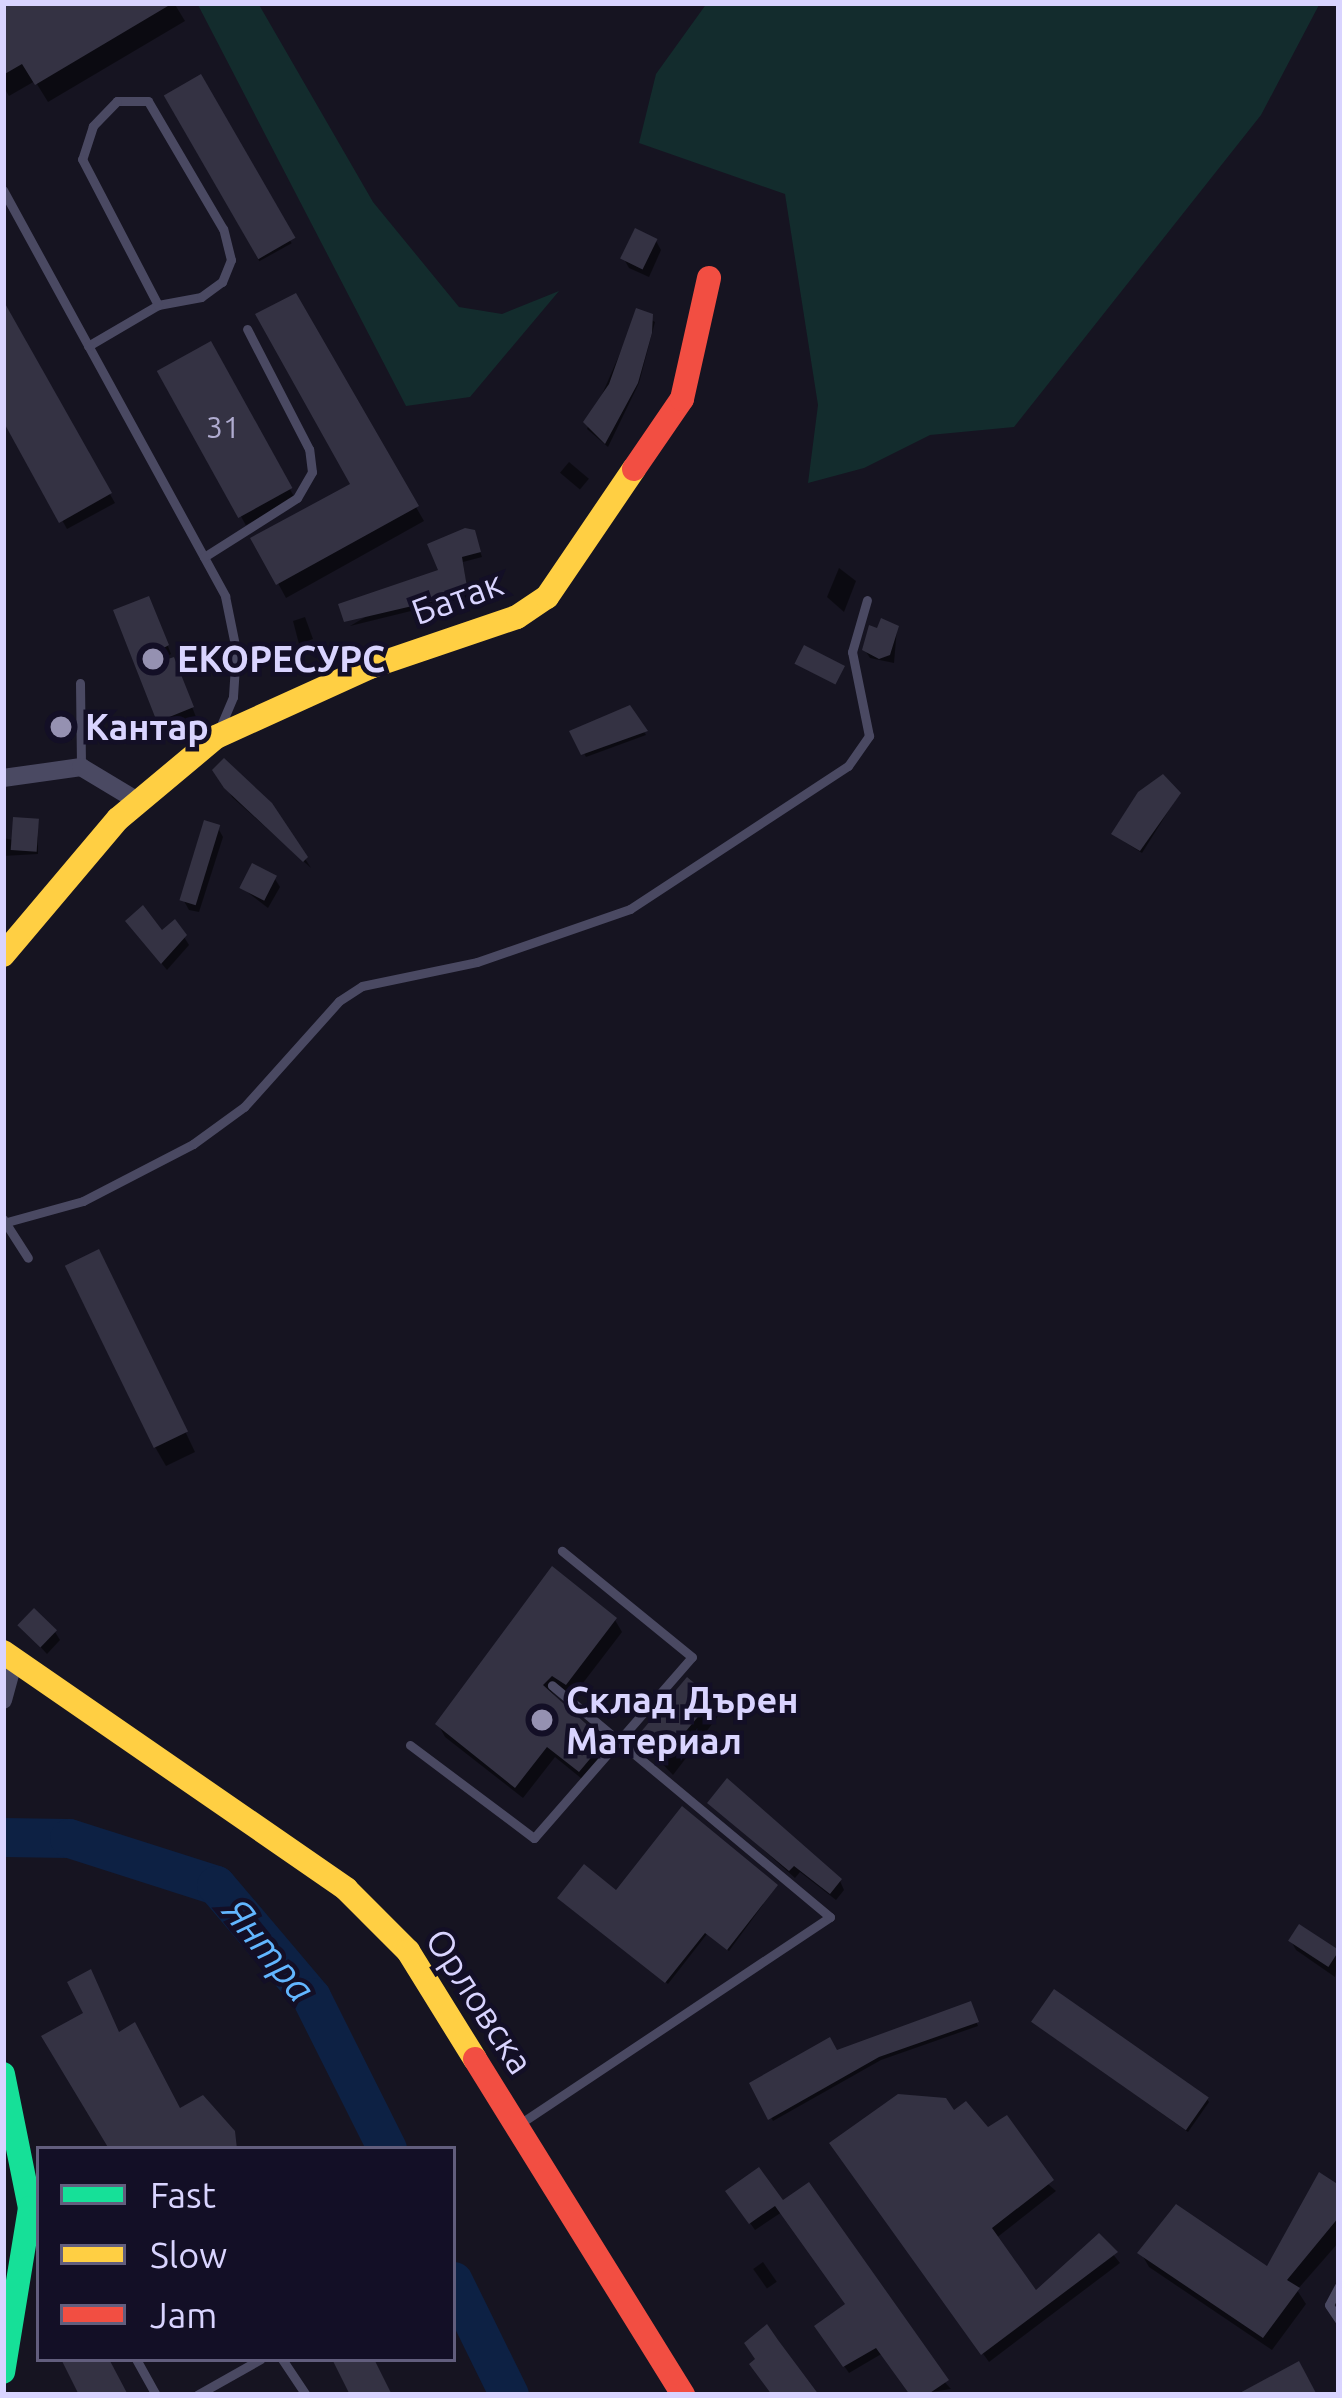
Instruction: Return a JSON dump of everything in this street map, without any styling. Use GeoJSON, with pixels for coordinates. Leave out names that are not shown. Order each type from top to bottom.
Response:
{"type":"FeatureCollection","features":[{"type":"Feature","properties":{"kind":"street","name":"Батак"},"geometry":{"type":"LineString","coordinates":[[3,955],[136,800],[216,736],[548,597],[682,399],[710,278]]}},
{"type":"Feature","properties":{"kind":"street"},"geometry":{"type":"LineString","coordinates":[[3,778],[81,767],[136,800]]}},
{"type":"Feature","properties":{"kind":"street"},"geometry":{"type":"LineString","coordinates":[[3,1700],[8,1656]]}},
{"type":"Feature","properties":{"kind":"street","name":"Орловска"},"geometry":{"type":"LineString","coordinates":[[8,1656],[346,1889],[408,1951],[683,2395]]}},
{"type":"Feature","properties":{"kind":"street"},"geometry":{"type":"LineString","coordinates":[[3,2372],[21,2289],[29,2191],[4,2079]]}},
{"type":"Feature","properties":{"kind":"lane"},"geometry":{"type":"LineString","coordinates":[[88,346],[158,305],[200,297],[222,282],[231,260],[223,229],[148,100],[117,100],[93,125],[82,159],[158,305]]}},
{"type":"Feature","properties":{"kind":"lane"},"geometry":{"type":"LineString","coordinates":[[3,190],[225,596],[236,650],[233,698],[216,736]]}},
{"type":"Feature","properties":{"kind":"lane"},"geometry":{"type":"LineString","coordinates":[[204,557],[297,498],[312,472],[309,449],[248,329]]}},
{"type":"Feature","properties":{"kind":"lane"},"geometry":{"type":"LineString","coordinates":[[28,1258],[5,1221],[83,1201],[193,1144],[244,1107],[339,1001],[362,986],[478,962],[630,909],[848,766],[869,736],[853,652],[866,600]]}},
{"type":"Feature","properties":{"kind":"lane"},"geometry":{"type":"LineString","coordinates":[[80,683],[81,767]]}},
{"type":"Feature","properties":{"kind":"lane"},"geometry":{"type":"LineString","coordinates":[[410,1744],[534,1838],[692,1657],[562,1551]]}},
{"type":"Feature","properties":{"kind":"lane"},"geometry":{"type":"LineString","coordinates":[[518,2126],[830,1917],[552,1685]]}},
{"type":"Feature","properties":{"kind":"lane"},"geometry":{"type":"LineString","coordinates":[[1339,2286],[1328,2305],[1339,2320]]}},
{"type":"Feature","properties":{"kind":"lane"},"geometry":{"type":"LineString","coordinates":[[138,2362],[156,2395]]}},
{"type":"Feature","properties":{"kind":"lane"},"geometry":{"type":"LineString","coordinates":[[197,2395],[257,2362]]}},
{"type":"Feature","properties":{"kind":"lane"},"geometry":{"type":"LineString","coordinates":[[284,2362],[306,2395]]}},
{"type":"Feature","properties":{"kind":"green space"},"geometry":{"type":"Polygon","coordinates":[[[197,3],[258,3],[373,202],[459,307],[502,314],[559,291],[470,397],[406,406],[197,3]]]}},
{"type":"Feature","properties":{"kind":"green space"},"geometry":{"type":"Polygon","coordinates":[[[707,3],[1320,3],[1261,115],[1014,427],[930,435],[864,468],[808,483],[818,405],[785,194],[639,143],[656,74],[707,3]]]}},
{"type":"Feature","properties":{"kind":"building"},"geometry":{"type":"Polygon","coordinates":[[[3,3],[173,3],[35,85],[22,64],[3,75],[3,3]]]}},
{"type":"Feature","properties":{"kind":"building"},"geometry":{"type":"Polygon","coordinates":[[[201,74],[296,238],[258,259],[164,96],[201,74]]]}},
{"type":"Feature","properties":{"kind":"building"},"geometry":{"type":"Polygon","coordinates":[[[635,228],[657,239],[643,270],[620,259],[635,228]]]}},
{"type":"Feature","properties":{"kind":"building"},"geometry":{"type":"Polygon","coordinates":[[[296,293],[419,506],[276,585],[250,538],[350,484],[255,314],[296,293]]]}},
{"type":"Feature","properties":{"kind":"building"},"geometry":{"type":"Polygon","coordinates":[[[3,300],[112,493],[59,523],[3,421],[3,300]]]}},
{"type":"Feature","properties":{"kind":"building"},"geometry":{"type":"Polygon","coordinates":[[[636,308],[653,314],[652,333],[638,383],[605,444],[583,422],[609,384],[636,308]]]}},
{"type":"Feature","properties":{"kind":"building"},"geometry":{"type":"Polygon","coordinates":[[[211,341],[292,488],[238,518],[157,371],[211,341]]]}},
{"type":"Feature","properties":{"kind":"building"},"geometry":{"type":"Polygon","coordinates":[[[465,528],[475,530],[481,552],[462,557],[468,593],[344,622],[338,604],[438,570],[427,544],[465,528]]]}},
{"type":"Feature","properties":{"kind":"building","name":"ЕКОРЕСУРС"},"geometry":{"type":"Polygon","coordinates":[[[149,596],[169,645],[160,650],[165,660],[174,657],[194,707],[157,722],[113,610],[149,596]]]}},
{"type":"Feature","properties":{"kind":"building"},"geometry":{"type":"Polygon","coordinates":[[[881,618],[899,626],[890,655],[879,659],[862,650],[869,625],[877,628],[881,618]]]}},
{"type":"Feature","properties":{"kind":"building"},"geometry":{"type":"Polygon","coordinates":[[[804,645],[845,666],[835,685],[794,664],[804,645]]]}},
{"type":"Feature","properties":{"kind":"building"},"geometry":{"type":"Polygon","coordinates":[[[630,705],[648,731],[581,755],[569,731],[630,705]]]}},
{"type":"Feature","properties":{"kind":"building"},"geometry":{"type":"Polygon","coordinates":[[[224,758],[272,803],[308,857],[303,862],[224,788],[212,770],[224,758]]]}},
{"type":"Feature","properties":{"kind":"building"},"geometry":{"type":"Polygon","coordinates":[[[1163,774],[1181,793],[1140,851],[1111,834],[1138,792],[1163,774]]]}},
{"type":"Feature","properties":{"kind":"building"},"geometry":{"type":"Polygon","coordinates":[[[13,817],[39,819],[37,852],[11,850],[13,817]]]}},
{"type":"Feature","properties":{"kind":"building"},"geometry":{"type":"Polygon","coordinates":[[[204,820],[220,825],[196,905],[179,900],[204,820]]]}},
{"type":"Feature","properties":{"kind":"building"},"geometry":{"type":"Polygon","coordinates":[[[252,863],[277,876],[264,901],[239,888],[252,863]]]}},
{"type":"Feature","properties":{"kind":"building"},"geometry":{"type":"Polygon","coordinates":[[[143,905],[162,930],[175,919],[187,935],[161,964],[125,921],[143,905]]]}},
{"type":"Feature","properties":{"kind":"building"},"geometry":{"type":"Polygon","coordinates":[[[99,1249],[188,1431],[154,1448],[65,1266],[99,1249]]]}},
{"type":"Feature","properties":{"kind":"building"},"geometry":{"type":"Polygon","coordinates":[[[552,1566],[617,1618],[566,1685],[552,1676],[543,1685],[605,1741],[579,1772],[547,1747],[515,1788],[435,1724],[552,1566]]]}},
{"type":"Feature","properties":{"kind":"building"},"geometry":{"type":"Polygon","coordinates":[[[34,1608],[57,1630],[40,1647],[17,1625],[34,1608]]]}},
{"type":"Feature","properties":{"kind":"building"},"geometry":{"type":"Polygon","coordinates":[[[687,1677],[713,1699],[662,1760],[636,1738],[687,1677]]]}},
{"type":"Feature","properties":{"kind":"building"},"geometry":{"type":"Polygon","coordinates":[[[727,1778],[842,1879],[830,1894],[794,1866],[789,1871],[707,1803],[727,1778]]]}},
{"type":"Feature","properties":{"kind":"building"},"geometry":{"type":"Polygon","coordinates":[[[682,1806],[778,1885],[727,1950],[705,1933],[665,1983],[557,1898],[584,1864],[616,1890],[682,1806]]]}},
{"type":"Feature","properties":{"kind":"building"},"geometry":{"type":"Polygon","coordinates":[[[1299,1924],[1339,1950],[1328,1967],[1288,1941],[1299,1924]]]}},
{"type":"Feature","properties":{"kind":"building"},"geometry":{"type":"Polygon","coordinates":[[[91,1969],[119,2032],[135,2022],[180,2108],[203,2095],[235,2131],[237,2146],[107,2146],[41,2036],[83,2013],[67,1982],[91,1969]]]}},
{"type":"Feature","properties":{"kind":"building"},"geometry":{"type":"Polygon","coordinates":[[[1054,1989],[1209,2097],[1186,2130],[1031,2022],[1054,1989]]]}},
{"type":"Feature","properties":{"kind":"building"},"geometry":{"type":"Polygon","coordinates":[[[971,2001],[979,2022],[879,2057],[768,2120],[749,2083],[830,2037],[837,2050],[971,2001]]]}},
{"type":"Feature","properties":{"kind":"building"},"geometry":{"type":"Polygon","coordinates":[[[898,2094],[946,2098],[954,2110],[966,2101],[988,2127],[1007,2115],[1054,2180],[992,2228],[1036,2290],[1099,2233],[1118,2252],[981,2355],[829,2143],[898,2094]]]}},
{"type":"Feature","properties":{"kind":"building"},"geometry":{"type":"Polygon","coordinates":[[[759,2167],[783,2200],[809,2182],[949,2380],[927,2395],[910,2395],[876,2348],[843,2367],[814,2326],[845,2304],[775,2206],[749,2224],[725,2191],[759,2167]]]}},
{"type":"Feature","properties":{"kind":"building"},"geometry":{"type":"Polygon","coordinates":[[[1319,2172],[1339,2185],[1339,2217],[1287,2280],[1300,2288],[1263,2338],[1137,2253],[1176,2204],[1267,2266],[1319,2172]]]}},
{"type":"Feature","properties":{"kind":"building"},"geometry":{"type":"Polygon","coordinates":[[[767,2324],[819,2395],[772,2395],[749,2364],[755,2359],[744,2343],[767,2324]]]}},
{"type":"Feature","properties":{"kind":"building"},"geometry":{"type":"Polygon","coordinates":[[[1299,2361],[1317,2395],[1236,2395],[1299,2361]]]}},
{"type":"Feature","properties":{"kind":"building"},"geometry":{"type":"Polygon","coordinates":[[[62,2362],[111,2362],[128,2395],[79,2395],[62,2362]]]}},
{"type":"Feature","properties":{"kind":"building"},"geometry":{"type":"Polygon","coordinates":[[[334,2362],[376,2362],[392,2395],[350,2395],[334,2362]]]}},
{"type":"Feature","properties":{"kind":"waterway","name":"Янтра"},"geometry":{"type":"LineString","coordinates":[[3,1837],[69,1838],[216,1885],[311,1997],[386,2146]]}},
{"type":"Feature","properties":{"kind":"waterway","name":"Янтра"},"geometry":{"type":"LineString","coordinates":[[456,2287],[509,2395]]}},
{"type":"Feature","properties":{"kind":"traffic: fast"},"geometry":{"type":"LineString","coordinates":[[3,2074],[30,2208],[3,2372]]}},
{"type":"Feature","properties":{"kind":"traffic: slow"},"geometry":{"type":"LineString","coordinates":[[3,955],[118,819],[216,737],[370,667],[517,617],[547,597],[634,469]]}},
{"type":"Feature","properties":{"kind":"traffic: slow"},"geometry":{"type":"LineString","coordinates":[[3,1652],[346,1889],[408,1951],[475,2059]]}},
{"type":"Feature","properties":{"kind":"traffic: jam"},"geometry":{"type":"LineString","coordinates":[[634,469],[682,399],[709,278]]}},
{"type":"Feature","properties":{"kind":"traffic: jam"},"geometry":{"type":"LineString","coordinates":[[475,2059],[683,2395]]}},
{"type":"Feature","properties":{"kind":"place","name":"ЕКОРЕСУРС"},"geometry":{"type":"Point","coordinates":[153,659]}},
{"type":"Feature","properties":{"kind":"place","name":"Кантар"},"geometry":{"type":"Point","coordinates":[61,727]}},
{"type":"Feature","properties":{"kind":"place","name":"Склад Дърен Материал"},"geometry":{"type":"Point","coordinates":[542,1720]}}]}
